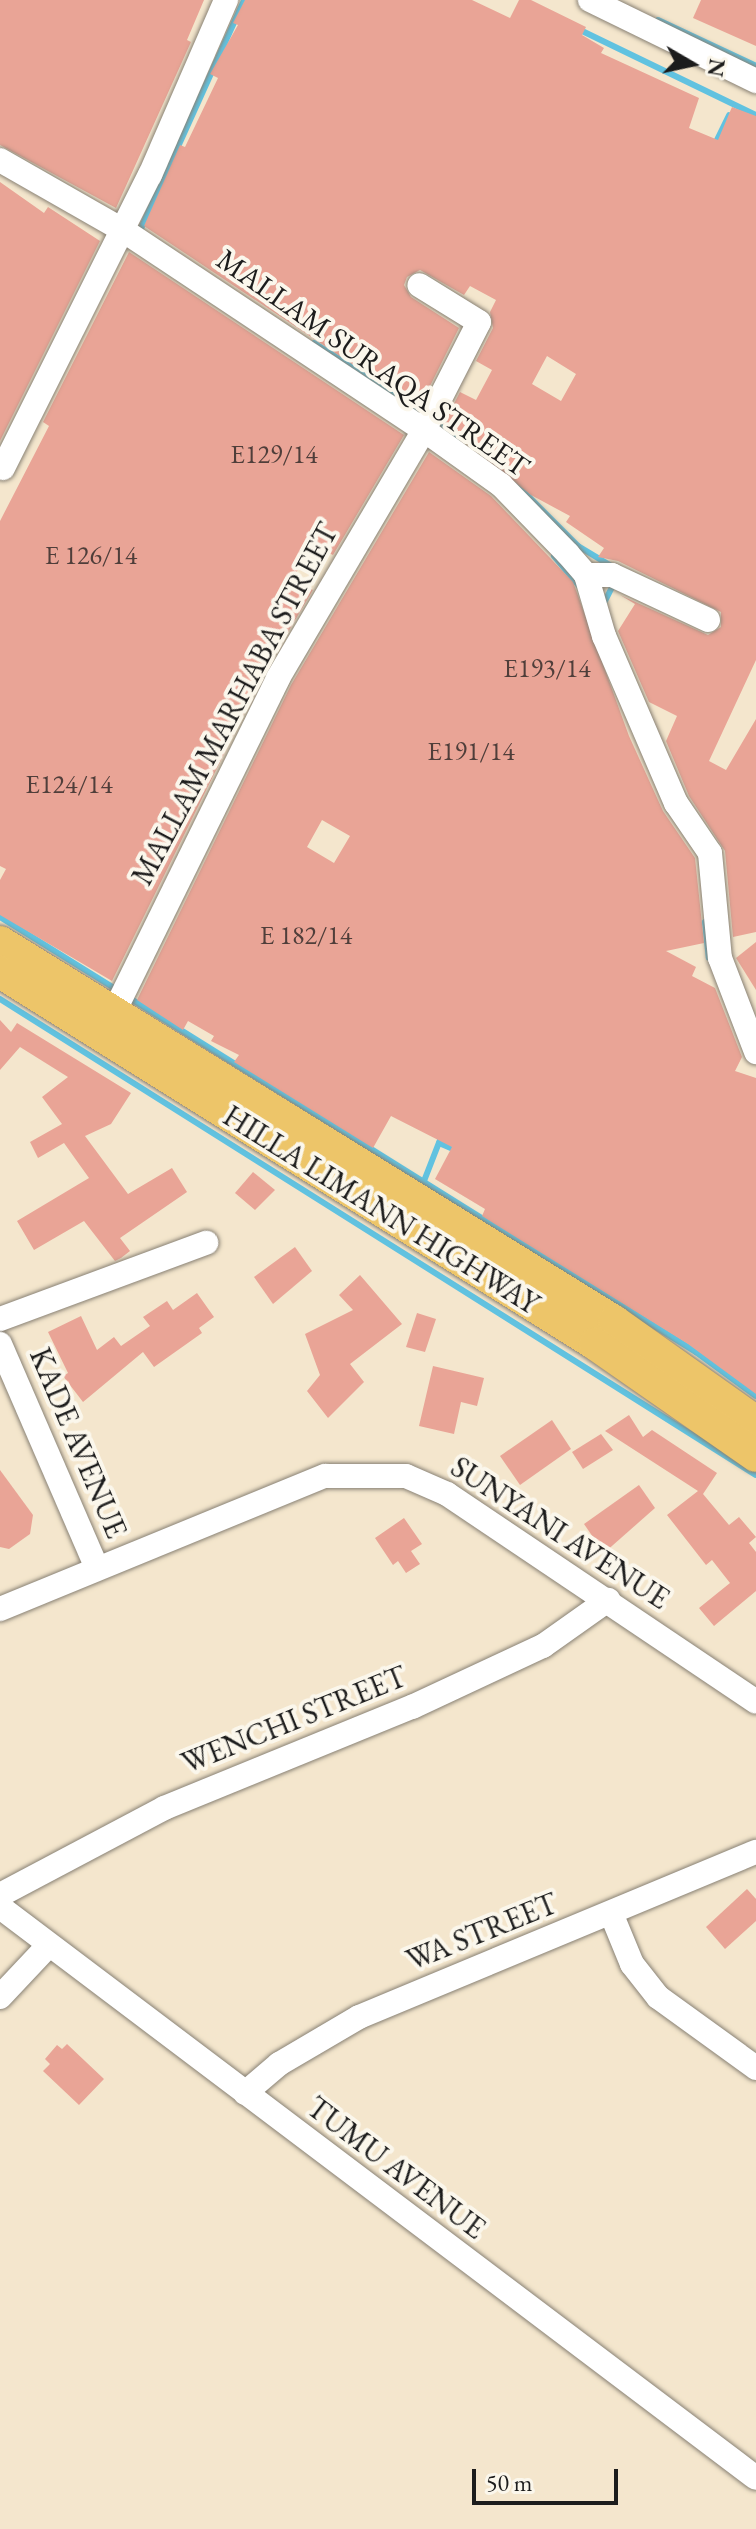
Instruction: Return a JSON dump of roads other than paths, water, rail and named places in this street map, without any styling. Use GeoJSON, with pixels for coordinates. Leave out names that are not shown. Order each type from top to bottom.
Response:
{"type":"FeatureCollection","features":[{"type":"Feature","properties":{"kind":"main road","name":"HILLA LIMANN HIGHWAY"},"geometry":{"type":"LineString","coordinates":[[0,942],[614,1321],[756,1422]]}},
{"type":"Feature","properties":{"kind":"main road","name":"HILLA LIMANN HIGHWAY"},"geometry":{"type":"LineString","coordinates":[[0,972],[595,1344],[756,1456]]}},
{"type":"Feature","properties":{"kind":"street"},"geometry":{"type":"LineString","coordinates":[[3,468],[58,366],[121,229],[150,175],[226,0]]}},
{"type":"Feature","properties":{"kind":"street"},"geometry":{"type":"LineString","coordinates":[[590,0],[756,81]]}},
{"type":"Feature","properties":{"kind":"street","name":"MALLAM SURAQA STREET"},"geometry":{"type":"LineString","coordinates":[[0,160],[121,229],[424,430],[501,485],[586,575],[604,636],[676,803],[710,853],[720,958],[756,1052]]}},
{"type":"Feature","properties":{"kind":"street","name":"MALLAM MARHABA STREET"},"geometry":{"type":"LineString","coordinates":[[113,1014],[278,678],[424,430],[479,322],[419,285]]}},
{"type":"Feature","properties":{"kind":"street"},"geometry":{"type":"LineString","coordinates":[[586,575],[612,575],[708,620]]}},
{"type":"Feature","properties":{"kind":"street"},"geometry":{"type":"LineString","coordinates":[[0,1319],[206,1243]]}},
{"type":"Feature","properties":{"kind":"street","name":"KADE AVENUE"},"geometry":{"type":"LineString","coordinates":[[0,1344],[97,1568]]}},
{"type":"Feature","properties":{"kind":"street","name":"SUNYANI AVENUE"},"geometry":{"type":"LineString","coordinates":[[0,1609],[325,1476],[367,1473],[406,1476],[447,1494],[756,1702]]}},
{"type":"Feature","properties":{"kind":"street","name":"WENCHI STREET"},"geometry":{"type":"LineString","coordinates":[[0,1895],[164,1808],[412,1707],[543,1646],[608,1600]]}},
{"type":"Feature","properties":{"kind":"street","name":"WA STREET"},"geometry":{"type":"LineString","coordinates":[[245,2093],[279,2064],[359,2017],[756,1852]]}},
{"type":"Feature","properties":{"kind":"street","name":"TUMU AVENUE"},"geometry":{"type":"LineString","coordinates":[[0,1907],[756,2478]]}},
{"type":"Feature","properties":{"kind":"street"},"geometry":{"type":"LineString","coordinates":[[611,1913],[632,1964],[658,1997],[756,2068]]}},
{"type":"Feature","properties":{"kind":"street"},"geometry":{"type":"LineString","coordinates":[[0,1997],[49,1945]]}},
{"type":"Feature","properties":{"kind":"waterway"},"geometry":{"type":"LineString","coordinates":[[139,233],[244,0]]}},
{"type":"Feature","properties":{"kind":"waterway"},"geometry":{"type":"LineString","coordinates":[[658,20],[756,66]]}},
{"type":"Feature","properties":{"kind":"waterway"},"geometry":{"type":"LineString","coordinates":[[578,29],[756,115]]}},
{"type":"Feature","properties":{"kind":"waterway"},"geometry":{"type":"LineString","coordinates":[[715,144],[729,115]]}},
{"type":"Feature","properties":{"kind":"waterway"},"geometry":{"type":"LineString","coordinates":[[314,343],[426,414]]}},
{"type":"Feature","properties":{"kind":"waterway"},"geometry":{"type":"LineString","coordinates":[[434,422],[457,439]]}},
{"type":"Feature","properties":{"kind":"waterway"},"geometry":{"type":"LineString","coordinates":[[514,482],[578,546],[610,565]]}},
{"type":"Feature","properties":{"kind":"waterway"},"geometry":{"type":"LineString","coordinates":[[554,556],[580,587]]}},
{"type":"Feature","properties":{"kind":"waterway"},"geometry":{"type":"LineString","coordinates":[[604,603],[615,581]]}},
{"type":"Feature","properties":{"kind":"waterway"},"geometry":{"type":"LineString","coordinates":[[0,917],[119,991]]}},
{"type":"Feature","properties":{"kind":"waterway"},"geometry":{"type":"LineString","coordinates":[[705,922],[709,958]]}},
{"type":"Feature","properties":{"kind":"waterway"},"geometry":{"type":"LineString","coordinates":[[128,997],[696,1352],[756,1396]]}},
{"type":"Feature","properties":{"kind":"waterway"},"geometry":{"type":"LineString","coordinates":[[0,999],[756,1475]]}},
{"type":"Feature","properties":{"kind":"waterway"},"geometry":{"type":"LineString","coordinates":[[424,1181],[440,1140]]}},
{"type":"Feature","properties":{"kind":"waterway"},"geometry":{"type":"LineString","coordinates":[[439,1143],[458,1151]]}}]}
